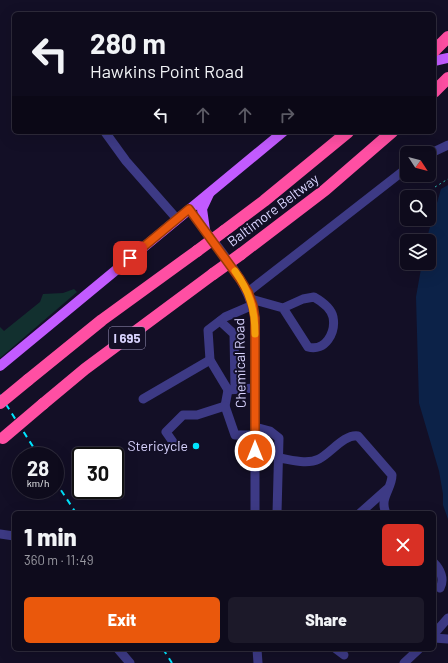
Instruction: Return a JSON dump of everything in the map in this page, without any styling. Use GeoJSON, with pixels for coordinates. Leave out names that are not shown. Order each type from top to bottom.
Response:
{"type":"FeatureCollection","features":[{"type":"Feature","properties":{"kind":"highway"},"geometry":{"type":"LineString","coordinates":[[436,49],[448,37]]}},
{"type":"Feature","properties":{"kind":"highway"},"geometry":{"type":"LineString","coordinates":[[436,90],[448,78]]}},
{"type":"Feature","properties":{"kind":"highway","name":"Baltimore Beltway"},"geometry":{"type":"LineString","coordinates":[[0,403],[102,320],[276,192],[346,134]]}},
{"type":"Feature","properties":{"kind":"highway","name":"Baltimore Beltway"},"geometry":{"type":"LineString","coordinates":[[1,440],[92,365],[242,254],[325,190],[390,134]]}},
{"type":"Feature","properties":{"kind":"main road"},"geometry":{"type":"LineString","coordinates":[[436,44],[448,41]]}},
{"type":"Feature","properties":{"kind":"main road"},"geometry":{"type":"LineString","coordinates":[[436,61],[448,58]]}},
{"type":"Feature","properties":{"kind":"main road"},"geometry":{"type":"LineString","coordinates":[[0,366],[281,134]]}},
{"type":"Feature","properties":{"kind":"main road"},"geometry":{"type":"LineString","coordinates":[[205,230],[202,209],[210,192]]}},
{"type":"Feature","properties":{"kind":"street"},"geometry":{"type":"LineString","coordinates":[[106,134],[126,161],[177,219]]}},
{"type":"Feature","properties":{"kind":"street"},"geometry":{"type":"LineString","coordinates":[[436,151],[448,145]]}},
{"type":"Feature","properties":{"kind":"street"},"geometry":{"type":"LineString","coordinates":[[232,389],[210,360],[208,330],[251,299],[400,174]]}},
{"type":"Feature","properties":{"kind":"street","name":"Chemical Road"},"geometry":{"type":"LineString","coordinates":[[189,209],[205,230],[251,299],[255,318],[255,511]]}},
{"type":"Feature","properties":{"kind":"street"},"geometry":{"type":"LineString","coordinates":[[251,299],[283,308],[303,299],[314,297],[325,304],[333,316],[333,331],[328,340],[322,347],[314,349],[308,347],[283,308]]}},
{"type":"Feature","properties":{"kind":"street"},"geometry":{"type":"LineString","coordinates":[[220,321],[234,334],[232,389],[225,406],[235,435],[255,431],[276,434],[280,445],[277,511]]}},
{"type":"Feature","properties":{"kind":"street"},"geometry":{"type":"LineString","coordinates":[[143,399],[210,360]]}},
{"type":"Feature","properties":{"kind":"street"},"geometry":{"type":"LineString","coordinates":[[232,389],[255,388]]}},
{"type":"Feature","properties":{"kind":"street"},"geometry":{"type":"LineString","coordinates":[[173,442],[166,432],[183,415],[197,416],[225,406]]}},
{"type":"Feature","properties":{"kind":"street"},"geometry":{"type":"LineString","coordinates":[[279,458],[307,462],[319,459],[349,437],[358,436],[392,475],[392,481],[388,488],[383,505],[385,511]]}},
{"type":"Feature","properties":{"kind":"street"},"geometry":{"type":"LineString","coordinates":[[362,511],[388,488]]}},
{"type":"Feature","properties":{"kind":"street"},"geometry":{"type":"LineString","coordinates":[[0,534],[12,536]]}},
{"type":"Feature","properties":{"kind":"street"},"geometry":{"type":"LineString","coordinates":[[436,566],[441,574],[442,584],[440,588]]}},
{"type":"Feature","properties":{"kind":"street"},"geometry":{"type":"LineString","coordinates":[[436,632],[448,618]]}},
{"type":"Feature","properties":{"kind":"street"},"geometry":{"type":"LineString","coordinates":[[436,638],[448,639]]}},
{"type":"Feature","properties":{"kind":"street"},"geometry":{"type":"LineString","coordinates":[[120,651],[130,663]]}},
{"type":"Feature","properties":{"kind":"street"},"geometry":{"type":"LineString","coordinates":[[258,651],[258,663]]}},
{"type":"Feature","properties":{"kind":"street"},"geometry":{"type":"LineString","coordinates":[[339,651],[344,655]]}},
{"type":"Feature","properties":{"kind":"street"},"geometry":{"type":"LineString","coordinates":[[404,663],[417,651]]}},
{"type":"Feature","properties":{"kind":"path"},"geometry":{"type":"LineString","coordinates":[[435,186],[448,179]]}},
{"type":"Feature","properties":{"kind":"green space"},"geometry":{"type":"Polygon","coordinates":[[[74,289],[77,292],[0,358],[0,327],[4,331],[40,302],[43,294],[63,293],[74,289]]]}},
{"type":"Feature","properties":{"kind":"water"},"geometry":{"type":"Polygon","coordinates":[[[448,185],[448,519],[443,505],[443,494],[439,471],[419,403],[416,297],[421,270],[436,270],[436,234],[428,234],[430,226],[436,226],[436,206],[441,189],[448,185]]]}},
{"type":"Feature","properties":{"kind":"railway"},"geometry":{"type":"LineString","coordinates":[[0,395],[33,447]]}},
{"type":"Feature","properties":{"kind":"railway"},"geometry":{"type":"LineString","coordinates":[[64,495],[75,511]]}},
{"type":"Feature","properties":{"kind":"railway"},"geometry":{"type":"LineString","coordinates":[[164,651],[172,663]]}},
{"type":"Feature","properties":{"kind":"slow traffic"},"geometry":{"type":"LineString","coordinates":[[235,271],[248,292],[253,306],[255,334]]}},
{"type":"Feature","properties":{"kind":"place","name":"Stericycle"},"geometry":{"type":"Point","coordinates":[196,446]}},
{"type":"Feature","properties":{"kind":"route"},"geometry":{"type":"LineString","coordinates":[[130,258],[189,209],[240,279],[248,292],[255,318],[255,451]]}}]}
